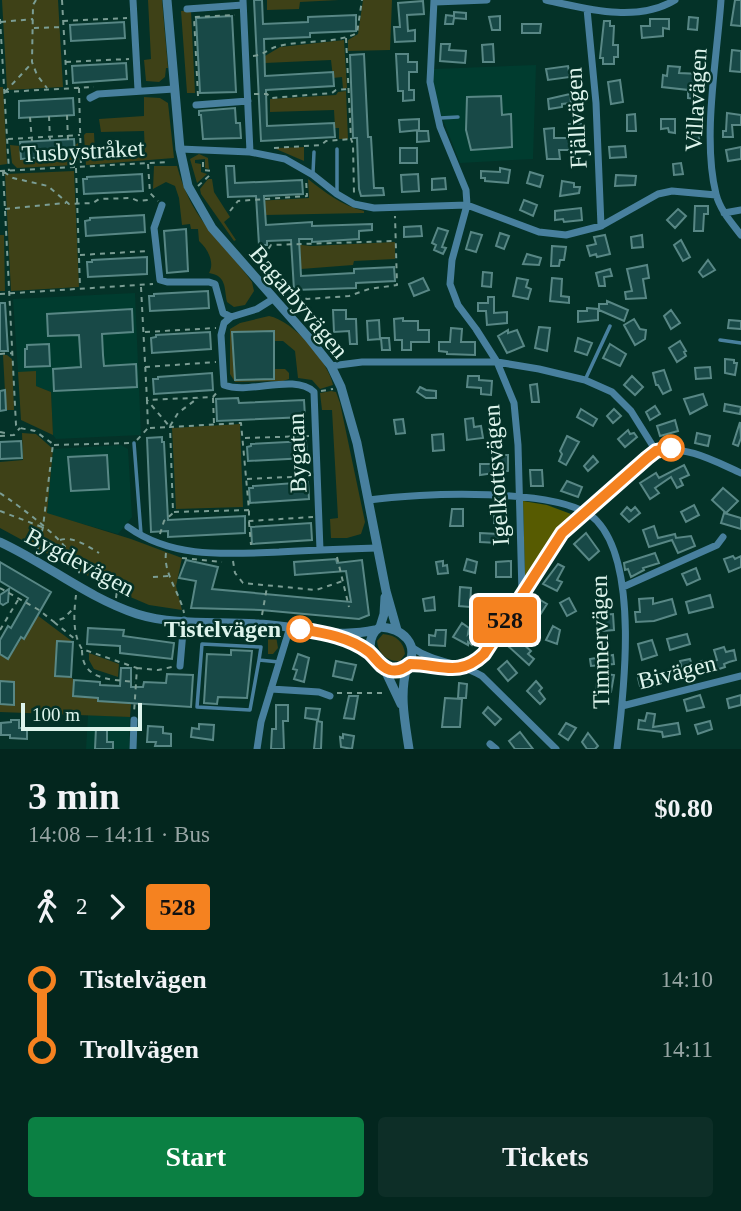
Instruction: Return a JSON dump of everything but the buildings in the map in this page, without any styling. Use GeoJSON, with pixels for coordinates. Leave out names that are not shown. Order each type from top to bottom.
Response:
{"type":"FeatureCollection","features":[{"type":"Feature","properties":{"kind":"street"},"geometry":{"type":"LineString","coordinates":[[133,0],[138,90]]}},
{"type":"Feature","properties":{"kind":"street","name":"Bagarbyvägen"},"geometry":{"type":"LineString","coordinates":[[167,0],[180,149],[188,186],[212,228],[331,366],[347,402],[386,591],[397,630]]}},
{"type":"Feature","properties":{"kind":"street"},"geometry":{"type":"LineString","coordinates":[[435,1],[487,0]]}},
{"type":"Feature","properties":{"kind":"street"},"geometry":{"type":"LineString","coordinates":[[546,0],[621,13],[658,10],[675,0]]}},
{"type":"Feature","properties":{"kind":"street"},"geometry":{"type":"LineString","coordinates":[[594,0],[596,9]]}},
{"type":"Feature","properties":{"kind":"street","name":"Villavägen"},"geometry":{"type":"LineString","coordinates":[[721,0],[709,143],[716,195],[723,213],[741,235]]}},
{"type":"Feature","properties":{"kind":"street","name":"Igelkottsvägen"},"geometry":{"type":"LineString","coordinates":[[435,1],[429,69],[438,118],[466,190],[467,205],[452,260],[450,284],[458,305],[497,362],[514,403],[518,445],[522,593]]}},
{"type":"Feature","properties":{"kind":"street"},"geometry":{"type":"LineString","coordinates":[[187,9],[243,3],[250,152]]}},
{"type":"Feature","properties":{"kind":"street","name":"Fjällvägen"},"geometry":{"type":"LineString","coordinates":[[587,9],[596,103],[601,226]]}},
{"type":"Feature","properties":{"kind":"street"},"geometry":{"type":"LineString","coordinates":[[90,98],[98,94],[174,89]]}},
{"type":"Feature","properties":{"kind":"street"},"geometry":{"type":"LineString","coordinates":[[197,101],[248,101]]}},
{"type":"Feature","properties":{"kind":"street"},"geometry":{"type":"LineString","coordinates":[[180,149],[250,152],[285,159],[354,204],[374,208],[467,205],[539,232],[566,235],[601,226],[658,194],[680,191],[716,195]]}},
{"type":"Feature","properties":{"kind":"street"},"geometry":{"type":"LineString","coordinates":[[162,205],[154,228],[160,280],[215,284],[223,313],[231,317]]}},
{"type":"Feature","properties":{"kind":"street"},"geometry":{"type":"LineString","coordinates":[[723,213],[741,210]]}},
{"type":"Feature","properties":{"kind":"street"},"geometry":{"type":"LineString","coordinates":[[224,385],[221,335],[224,323],[231,317],[257,309],[273,299]]}},
{"type":"Feature","properties":{"kind":"street"},"geometry":{"type":"LineString","coordinates":[[331,366],[362,362],[497,362],[585,380],[612,392],[631,411],[656,451]]}},
{"type":"Feature","properties":{"kind":"street","name":"Bygatan"},"geometry":{"type":"LineString","coordinates":[[224,385],[237,388],[293,385],[307,387],[314,393],[320,550]]}},
{"type":"Feature","properties":{"kind":"street"},"geometry":{"type":"LineString","coordinates":[[384,668],[393,671],[409,665],[457,669],[467,667],[484,654],[562,533],[656,451],[671,448],[693,453],[741,473]]}},
{"type":"Feature","properties":{"kind":"street"},"geometry":{"type":"LineString","coordinates":[[369,500],[474,494],[519,497],[586,511]]}},
{"type":"Feature","properties":{"kind":"street","name":"Timmervägen"},"geometry":{"type":"LineString","coordinates":[[586,511],[599,522],[611,542],[623,587],[624,660],[617,749]]}},
{"type":"Feature","properties":{"kind":"street"},"geometry":{"type":"LineString","coordinates":[[128,527],[141,536],[184,551],[215,555],[377,548]]}},
{"type":"Feature","properties":{"kind":"street"},"geometry":{"type":"LineString","coordinates":[[623,587],[717,545],[723,537]]}},
{"type":"Feature","properties":{"kind":"street","name":"Bygdevägen"},"geometry":{"type":"LineString","coordinates":[[0,542],[136,614],[261,624],[333,634],[359,634],[377,628]]}},
{"type":"Feature","properties":{"kind":"street","name":"Bagarbyvägen"},"geometry":{"type":"LineString","coordinates":[[377,628],[384,614],[386,591]]}},
{"type":"Feature","properties":{"kind":"street"},"geometry":{"type":"LineString","coordinates":[[180,666],[184,617]]}},
{"type":"Feature","properties":{"kind":"street"},"geometry":{"type":"LineString","coordinates":[[257,749],[261,722],[290,627]]}},
{"type":"Feature","properties":{"kind":"street"},"geometry":{"type":"LineString","coordinates":[[403,711],[384,668],[371,653],[370,646],[377,628],[397,630],[408,639],[413,648],[433,659],[467,667],[482,676],[556,749]]}},
{"type":"Feature","properties":{"kind":"street","name":"Bygdevägen"},"geometry":{"type":"LineString","coordinates":[[333,634],[371,653]]}},
{"type":"Feature","properties":{"kind":"street"},"geometry":{"type":"LineString","coordinates":[[409,749],[403,711],[403,683],[413,648]]}},
{"type":"Feature","properties":{"kind":"street","name":"Bivägen"},"geometry":{"type":"LineString","coordinates":[[622,706],[741,676]]}},
{"type":"Feature","properties":{"kind":"street"},"geometry":{"type":"LineString","coordinates":[[271,689],[319,692],[330,696]]}},
{"type":"Feature","properties":{"kind":"street"},"geometry":{"type":"LineString","coordinates":[[133,749],[134,720]]}},
{"type":"Feature","properties":{"kind":"lane"},"geometry":{"type":"LineString","coordinates":[[438,118],[458,117]]}},
{"type":"Feature","properties":{"kind":"lane"},"geometry":{"type":"LineString","coordinates":[[337,149],[337,194]]}},
{"type":"Feature","properties":{"kind":"lane"},"geometry":{"type":"LineString","coordinates":[[310,173],[314,152]]}},
{"type":"Feature","properties":{"kind":"lane"},"geometry":{"type":"LineString","coordinates":[[585,380],[610,327]]}},
{"type":"Feature","properties":{"kind":"lane"},"geometry":{"type":"LineString","coordinates":[[720,340],[741,343]]}},
{"type":"Feature","properties":{"kind":"lane"},"geometry":{"type":"LineString","coordinates":[[134,443],[141,536]]}},
{"type":"Feature","properties":{"kind":"lane"},"geometry":{"type":"LineString","coordinates":[[202,644],[261,647],[259,660],[250,710],[197,707],[202,644]]}},
{"type":"Feature","properties":{"kind":"lane"},"geometry":{"type":"LineString","coordinates":[[259,660],[279,662]]}},
{"type":"Feature","properties":{"kind":"path"},"geometry":{"type":"LineString","coordinates":[[36,0],[33,5],[32,62],[37,75],[49,90]]}},
{"type":"Feature","properties":{"kind":"path"},"geometry":{"type":"LineString","coordinates":[[62,0],[68,89]]}},
{"type":"Feature","properties":{"kind":"path"},"geometry":{"type":"LineString","coordinates":[[246,57],[262,55],[276,46],[310,44],[316,40],[346,38],[357,33],[362,0]]}},
{"type":"Feature","properties":{"kind":"path"},"geometry":{"type":"LineString","coordinates":[[197,101],[194,17],[244,14]]}},
{"type":"Feature","properties":{"kind":"path"},"geometry":{"type":"LineString","coordinates":[[64,21],[128,18]]}},
{"type":"Feature","properties":{"kind":"path"},"geometry":{"type":"LineString","coordinates":[[9,171],[0,21],[33,19]]}},
{"type":"Feature","properties":{"kind":"path"},"geometry":{"type":"LineString","coordinates":[[34,28],[64,27]]}},
{"type":"Feature","properties":{"kind":"path"},"geometry":{"type":"LineString","coordinates":[[346,38],[351,139],[354,144],[354,204]]}},
{"type":"Feature","properties":{"kind":"path"},"geometry":{"type":"LineString","coordinates":[[66,62],[130,59]]}},
{"type":"Feature","properties":{"kind":"path"},"geometry":{"type":"LineString","coordinates":[[4,92],[32,62]]}},
{"type":"Feature","properties":{"kind":"path"},"geometry":{"type":"LineString","coordinates":[[4,92],[79,88],[81,168]]}},
{"type":"Feature","properties":{"kind":"path"},"geometry":{"type":"LineString","coordinates":[[256,94],[267,94],[271,98],[332,93],[348,89]]}},
{"type":"Feature","properties":{"kind":"path"},"geometry":{"type":"LineString","coordinates":[[67,115],[68,138]]}},
{"type":"Feature","properties":{"kind":"path"},"geometry":{"type":"LineString","coordinates":[[49,116],[50,139]]}},
{"type":"Feature","properties":{"kind":"path"},"geometry":{"type":"LineString","coordinates":[[30,117],[32,140]]}},
{"type":"Feature","properties":{"kind":"path"},"geometry":{"type":"LineString","coordinates":[[7,139],[32,140],[81,135]]}},
{"type":"Feature","properties":{"kind":"path"},"geometry":{"type":"LineString","coordinates":[[269,154],[275,147],[321,145],[326,141],[351,139]]}},
{"type":"Feature","properties":{"kind":"path","name":"Tusbystråket"},"geometry":{"type":"LineString","coordinates":[[2,171],[168,162]]}},
{"type":"Feature","properties":{"kind":"path"},"geometry":{"type":"LineString","coordinates":[[203,162],[203,170],[214,171]]}},
{"type":"Feature","properties":{"kind":"path"},"geometry":{"type":"LineString","coordinates":[[148,163],[150,193],[162,205]]}},
{"type":"Feature","properties":{"kind":"path"},"geometry":{"type":"LineString","coordinates":[[76,168],[80,289]]}},
{"type":"Feature","properties":{"kind":"path"},"geometry":{"type":"LineString","coordinates":[[2,171],[13,178],[48,186],[67,203]]}},
{"type":"Feature","properties":{"kind":"path"},"geometry":{"type":"LineString","coordinates":[[2,171],[16,425],[35,431],[53,444],[134,443],[148,428],[242,423],[251,548]]}},
{"type":"Feature","properties":{"kind":"path"},"geometry":{"type":"LineString","coordinates":[[230,211],[238,201],[307,196],[310,173]]}},
{"type":"Feature","properties":{"kind":"path"},"geometry":{"type":"LineString","coordinates":[[195,188],[210,175]]}},
{"type":"Feature","properties":{"kind":"path"},"geometry":{"type":"LineString","coordinates":[[5,209],[93,203],[99,199],[148,200]]}},
{"type":"Feature","properties":{"kind":"path"},"geometry":{"type":"LineString","coordinates":[[296,295],[307,299],[349,296],[369,289],[397,285],[395,208]]}},
{"type":"Feature","properties":{"kind":"path"},"geometry":{"type":"LineString","coordinates":[[0,231],[6,231]]}},
{"type":"Feature","properties":{"kind":"path"},"geometry":{"type":"LineString","coordinates":[[263,257],[271,245],[396,241]]}},
{"type":"Feature","properties":{"kind":"path"},"geometry":{"type":"LineString","coordinates":[[79,256],[151,251]]}},
{"type":"Feature","properties":{"kind":"path"},"geometry":{"type":"LineString","coordinates":[[0,294],[141,286],[160,280]]}},
{"type":"Feature","properties":{"kind":"path"},"geometry":{"type":"LineString","coordinates":[[141,286],[148,428]]}},
{"type":"Feature","properties":{"kind":"path"},"geometry":{"type":"LineString","coordinates":[[144,332],[216,328]]}},
{"type":"Feature","properties":{"kind":"path"},"geometry":{"type":"LineString","coordinates":[[0,354],[13,354]]}},
{"type":"Feature","properties":{"kind":"path"},"geometry":{"type":"LineString","coordinates":[[145,367],[217,362]]}},
{"type":"Feature","properties":{"kind":"path"},"geometry":{"type":"LineString","coordinates":[[147,400],[213,397],[224,385]]}},
{"type":"Feature","properties":{"kind":"path"},"geometry":{"type":"LineString","coordinates":[[320,391],[335,389]]}},
{"type":"Feature","properties":{"kind":"path"},"geometry":{"type":"LineString","coordinates":[[213,397],[214,425]]}},
{"type":"Feature","properties":{"kind":"path"},"geometry":{"type":"LineString","coordinates":[[173,512],[170,427],[178,413],[198,398]]}},
{"type":"Feature","properties":{"kind":"path"},"geometry":{"type":"LineString","coordinates":[[147,400],[170,427]]}},
{"type":"Feature","properties":{"kind":"path"},"geometry":{"type":"LineString","coordinates":[[0,434],[14,435],[20,428]]}},
{"type":"Feature","properties":{"kind":"path"},"geometry":{"type":"LineString","coordinates":[[243,438],[310,436]]}},
{"type":"Feature","properties":{"kind":"path"},"geometry":{"type":"LineString","coordinates":[[37,553],[43,527],[53,444]]}},
{"type":"Feature","properties":{"kind":"path"},"geometry":{"type":"LineString","coordinates":[[246,479],[312,477]]}},
{"type":"Feature","properties":{"kind":"path"},"geometry":{"type":"LineString","coordinates":[[0,493],[31,514],[59,541],[74,557],[80,569],[79,576]]}},
{"type":"Feature","properties":{"kind":"path"},"geometry":{"type":"LineString","coordinates":[[160,537],[164,521],[173,512],[248,510]]}},
{"type":"Feature","properties":{"kind":"path"},"geometry":{"type":"LineString","coordinates":[[0,511],[43,527]]}},
{"type":"Feature","properties":{"kind":"path"},"geometry":{"type":"LineString","coordinates":[[249,521],[314,517]]}},
{"type":"Feature","properties":{"kind":"path"},"geometry":{"type":"LineString","coordinates":[[59,541],[66,538],[99,553]]}},
{"type":"Feature","properties":{"kind":"path"},"geometry":{"type":"LineString","coordinates":[[166,551],[165,559],[182,600],[184,617]]}},
{"type":"Feature","properties":{"kind":"path"},"geometry":{"type":"LineString","coordinates":[[337,556],[349,607]]}},
{"type":"Feature","properties":{"kind":"path"},"geometry":{"type":"LineString","coordinates":[[233,561],[235,573],[243,583],[316,590],[343,581]]}},
{"type":"Feature","properties":{"kind":"path"},"geometry":{"type":"LineString","coordinates":[[153,577],[170,576]]}},
{"type":"Feature","properties":{"kind":"path"},"geometry":{"type":"LineString","coordinates":[[116,599],[118,583]]}},
{"type":"Feature","properties":{"kind":"path"},"geometry":{"type":"LineString","coordinates":[[262,616],[267,587]]}},
{"type":"Feature","properties":{"kind":"path"},"geometry":{"type":"LineString","coordinates":[[0,589],[54,622],[77,641],[88,670],[107,678],[136,682]]}},
{"type":"Feature","properties":{"kind":"path"},"geometry":{"type":"LineString","coordinates":[[76,593],[74,609],[77,641]]}},
{"type":"Feature","properties":{"kind":"path"},"geometry":{"type":"LineString","coordinates":[[0,630],[19,599]]}},
{"type":"Feature","properties":{"kind":"path"},"geometry":{"type":"LineString","coordinates":[[54,622],[69,615],[74,609]]}},
{"type":"Feature","properties":{"kind":"path"},"geometry":{"type":"LineString","coordinates":[[82,649],[137,668],[158,670],[180,666]]}},
{"type":"Feature","properties":{"kind":"path"},"geometry":{"type":"LineString","coordinates":[[134,720],[137,668]]}},
{"type":"Feature","properties":{"kind":"path"},"geometry":{"type":"LineString","coordinates":[[330,696],[339,691],[382,693],[388,687]]}},
{"type":"Feature","properties":{"kind":"shaded area"},"geometry":{"type":"Polygon","coordinates":[[[2,0],[58,0],[63,87],[7,90],[2,0]]]}},
{"type":"Feature","properties":{"kind":"shaded area"},"geometry":{"type":"Polygon","coordinates":[[[148,0],[162,0],[168,68],[165,77],[159,82],[146,81],[144,60],[151,59],[148,0]]]}},
{"type":"Feature","properties":{"kind":"shaded area"},"geometry":{"type":"Polygon","coordinates":[[[267,0],[339,0],[300,2],[299,9],[267,10],[267,0]]]}},
{"type":"Feature","properties":{"kind":"shaded area"},"geometry":{"type":"Polygon","coordinates":[[[363,0],[392,0],[390,50],[348,51],[348,40],[358,34],[363,0]]]}},
{"type":"Feature","properties":{"kind":"shaded area"},"geometry":{"type":"Polygon","coordinates":[[[181,11],[191,11],[195,93],[187,93],[181,11]]]}},
{"type":"Feature","properties":{"kind":"shaded area"},"geometry":{"type":"Polygon","coordinates":[[[344,40],[347,88],[343,89],[342,77],[333,78],[331,60],[265,63],[265,56],[280,47],[344,40]]]}},
{"type":"Feature","properties":{"kind":"shaded area"},"geometry":{"type":"Polygon","coordinates":[[[536,65],[533,159],[460,163],[438,107],[433,85],[434,69],[536,65]]]}},
{"type":"Feature","properties":{"kind":"shaded area"},"geometry":{"type":"Polygon","coordinates":[[[0,87],[3,87],[7,164],[0,165],[0,87]]]}},
{"type":"Feature","properties":{"kind":"shaded area"},"geometry":{"type":"Polygon","coordinates":[[[346,91],[348,139],[339,139],[334,110],[270,112],[270,99],[336,95],[346,91]]]}},
{"type":"Feature","properties":{"kind":"shaded area"},"geometry":{"type":"Polygon","coordinates":[[[144,97],[160,98],[168,103],[174,158],[86,165],[86,133],[94,133],[95,154],[145,153],[144,131],[101,132],[99,119],[144,116],[144,97]]]}},
{"type":"Feature","properties":{"kind":"shaded area"},"geometry":{"type":"Polygon","coordinates":[[[78,143],[79,159],[75,165],[17,168],[12,163],[10,145],[20,146],[22,159],[75,155],[75,145],[78,143]]]}},
{"type":"Feature","properties":{"kind":"shaded area"},"geometry":{"type":"Polygon","coordinates":[[[304,147],[304,161],[276,149],[277,148],[304,147]]]}},
{"type":"Feature","properties":{"kind":"shaded area"},"geometry":{"type":"Polygon","coordinates":[[[199,154],[208,158],[209,169],[205,168],[205,159],[195,160],[195,163],[201,164],[201,172],[207,174],[197,183],[190,159],[199,154]]]}},
{"type":"Feature","properties":{"kind":"shaded area"},"geometry":{"type":"Polygon","coordinates":[[[154,166],[177,166],[183,185],[199,216],[252,282],[254,291],[245,305],[234,307],[227,302],[222,280],[209,273],[211,261],[199,241],[198,229],[191,229],[190,224],[182,225],[175,186],[166,182],[153,189],[154,166]]]}},
{"type":"Feature","properties":{"kind":"shaded area"},"geometry":{"type":"Polygon","coordinates":[[[74,171],[79,287],[11,291],[5,174],[74,171]]]}},
{"type":"Feature","properties":{"kind":"shaded area"},"geometry":{"type":"Polygon","coordinates":[[[208,179],[212,179],[214,192],[230,217],[224,222],[236,240],[234,241],[201,194],[200,189],[208,179]]]}},
{"type":"Feature","properties":{"kind":"shaded area"},"geometry":{"type":"Polygon","coordinates":[[[308,179],[334,198],[364,213],[265,215],[264,207],[257,207],[256,201],[309,198],[308,179]]]}},
{"type":"Feature","properties":{"kind":"shaded area"},"geometry":{"type":"Polygon","coordinates":[[[0,235],[4,235],[5,291],[0,291],[0,235]]]}},
{"type":"Feature","properties":{"kind":"shaded area"},"geometry":{"type":"Polygon","coordinates":[[[395,242],[395,259],[354,261],[353,265],[301,269],[300,249],[292,249],[292,244],[311,246],[395,242]]]}},
{"type":"Feature","properties":{"kind":"shaded area"},"geometry":{"type":"Polygon","coordinates":[[[135,293],[141,435],[56,439],[53,435],[51,392],[36,386],[35,372],[18,372],[13,299],[135,293]]]}},
{"type":"Feature","properties":{"kind":"shaded area"},"geometry":{"type":"Polygon","coordinates":[[[269,316],[279,319],[308,343],[330,375],[333,385],[320,389],[312,380],[298,378],[295,351],[283,341],[274,341],[273,331],[233,332],[235,380],[274,379],[274,369],[285,369],[289,373],[289,379],[235,382],[230,374],[230,329],[240,323],[269,316]]]}},
{"type":"Feature","properties":{"kind":"shaded area"},"geometry":{"type":"Polygon","coordinates":[[[3,355],[12,359],[14,410],[6,410],[3,355]]]}},
{"type":"Feature","properties":{"kind":"shaded area"},"geometry":{"type":"Polygon","coordinates":[[[36,371],[36,386],[51,392],[53,435],[21,420],[18,372],[36,371]]]}},
{"type":"Feature","properties":{"kind":"shaded area"},"geometry":{"type":"Polygon","coordinates":[[[336,392],[340,403],[365,522],[361,534],[347,538],[331,538],[330,519],[338,518],[332,410],[322,410],[320,393],[336,392]]]}},
{"type":"Feature","properties":{"kind":"shaded area"},"geometry":{"type":"Polygon","coordinates":[[[240,424],[243,507],[176,509],[172,428],[240,424]]]}},
{"type":"Feature","properties":{"kind":"shaded area"},"geometry":{"type":"Polygon","coordinates":[[[22,433],[36,434],[53,449],[47,513],[182,558],[176,586],[182,610],[149,605],[114,590],[0,528],[0,462],[23,460],[22,433]]]}},
{"type":"Feature","properties":{"kind":"shaded area"},"geometry":{"type":"Polygon","coordinates":[[[121,445],[128,449],[132,517],[118,534],[47,514],[53,449],[121,445]]]}},
{"type":"Feature","properties":{"kind":"shaded area"},"geometry":{"type":"Polygon","coordinates":[[[523,501],[547,505],[571,514],[552,535],[525,579],[523,501]]]}},
{"type":"Feature","properties":{"kind":"shaded area"},"geometry":{"type":"Polygon","coordinates":[[[37,615],[73,642],[57,641],[56,676],[71,677],[74,680],[74,696],[131,703],[130,717],[0,712],[0,704],[14,704],[14,682],[0,681],[0,654],[9,658],[37,615]]]}},
{"type":"Feature","properties":{"kind":"shaded area"},"geometry":{"type":"Polygon","coordinates":[[[189,629],[263,632],[276,636],[278,648],[273,654],[268,654],[268,636],[201,633],[200,638],[187,637],[189,629]]]}},
{"type":"Feature","properties":{"kind":"shaded area"},"geometry":{"type":"Polygon","coordinates":[[[383,634],[392,636],[401,643],[405,654],[400,661],[391,660],[381,653],[377,641],[383,634]]]}},
{"type":"Feature","properties":{"kind":"shaded area"},"geometry":{"type":"Polygon","coordinates":[[[89,653],[119,664],[118,677],[94,669],[89,653]]]}},
{"type":"Feature","properties":{"kind":"shaded area"},"geometry":{"type":"Polygon","coordinates":[[[88,715],[130,717],[129,749],[86,749],[88,715]]]}},
{"type":"Feature","properties":{"kind":"bus line","name":"528"},"geometry":{"type":"LineString","coordinates":[[300,629],[333,634],[371,653],[384,668],[393,671],[401,670],[410,664],[457,669],[467,667],[484,654],[562,533],[647,458],[656,451],[671,448]]}},
{"type":"Feature","properties":{"kind":"place","name":"Tistelvägen"},"geometry":{"type":"Point","coordinates":[300,629]}}]}
